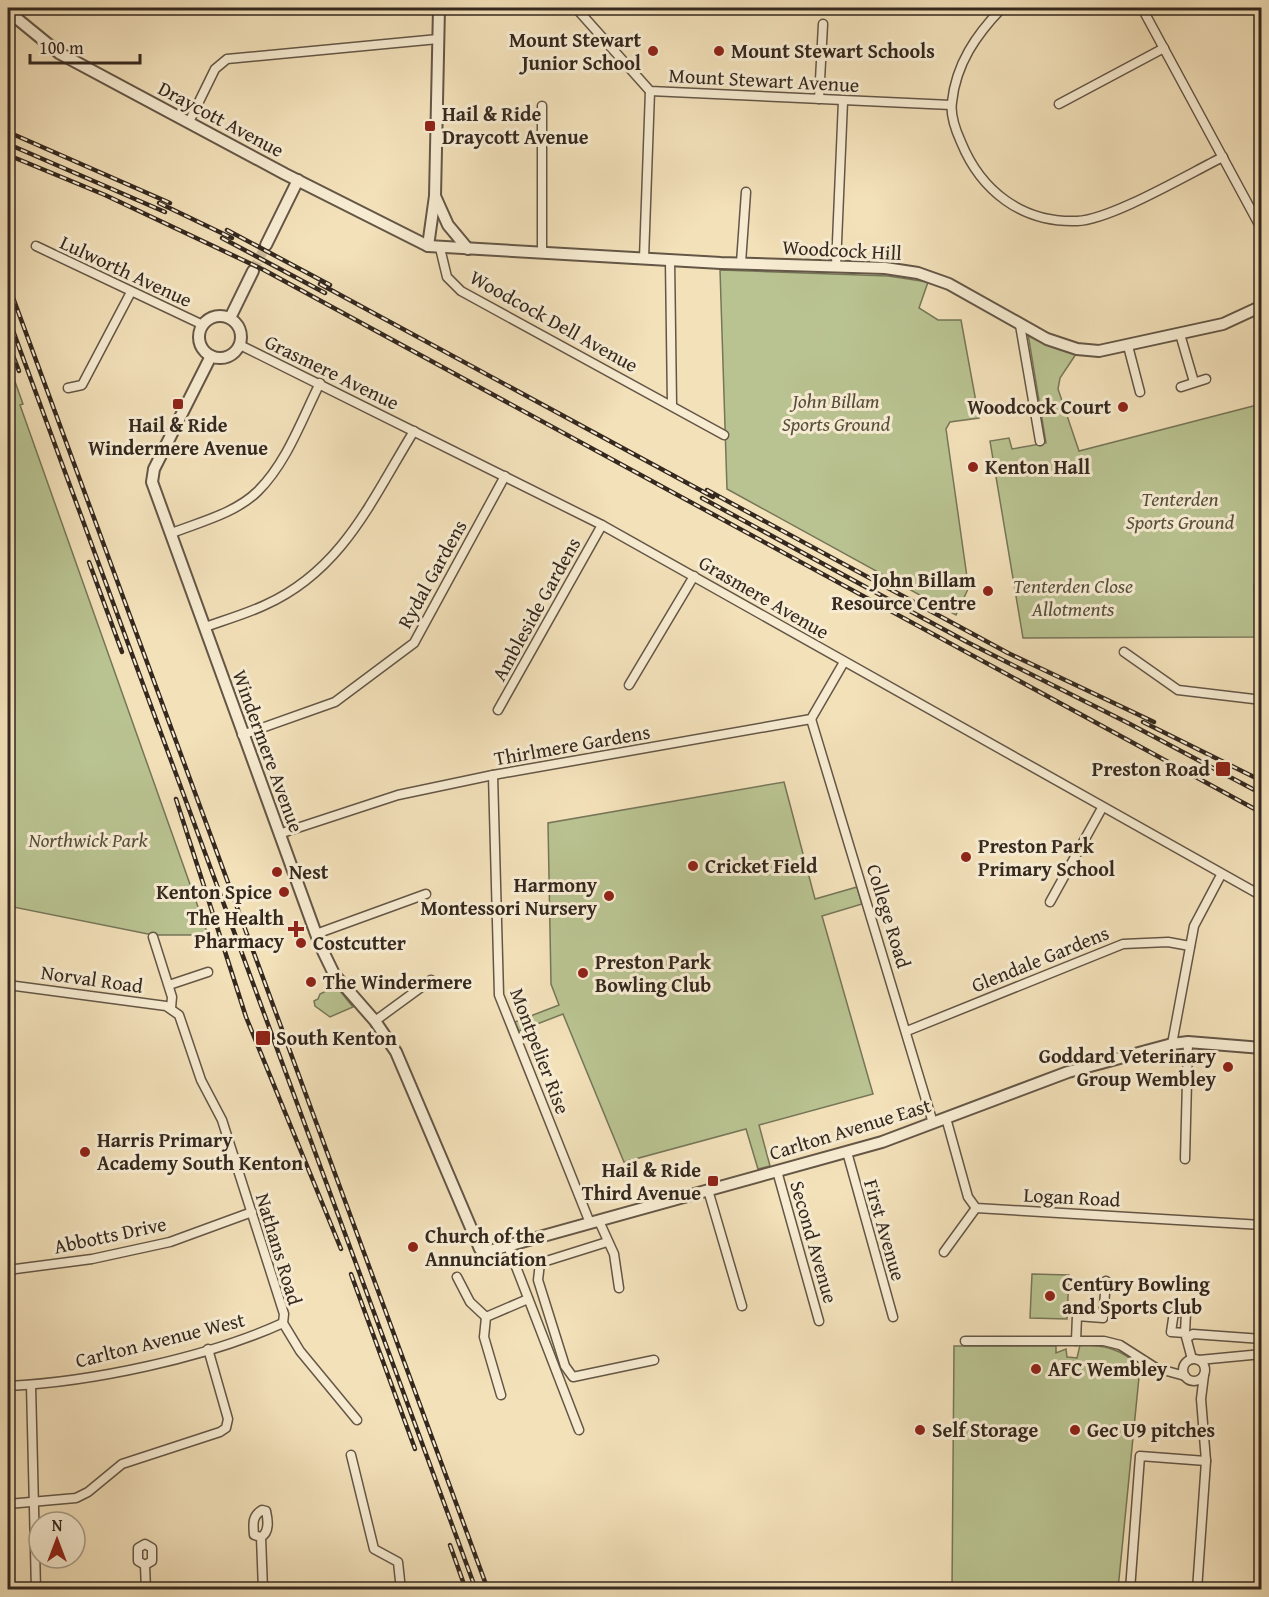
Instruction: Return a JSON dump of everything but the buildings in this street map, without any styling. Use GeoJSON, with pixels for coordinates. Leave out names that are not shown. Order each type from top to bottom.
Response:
{"type":"FeatureCollection","features":[{"type":"Feature","properties":{"kind":"street","name":"Draycott Avenue"},"geometry":{"type":"LineString","coordinates":[[8,8],[15,17],[59,53],[428,246]]}},
{"type":"Feature","properties":{"kind":"street"},"geometry":{"type":"LineString","coordinates":[[428,246],[435,196],[439,8]]}},
{"type":"Feature","properties":{"kind":"street","name":"Mount Stewart Avenue"},"geometry":{"type":"LineString","coordinates":[[576,8],[650,91],[951,105]]}},
{"type":"Feature","properties":{"kind":"street"},"geometry":{"type":"LineString","coordinates":[[1002,8],[979,33],[965,56],[951,105],[957,134],[966,153],[988,187],[1010,205],[1035,216],[1079,221],[1127,205],[1223,157]]}},
{"type":"Feature","properties":{"kind":"street"},"geometry":{"type":"LineString","coordinates":[[1142,8],[1262,230]]}},
{"type":"Feature","properties":{"kind":"street"},"geometry":{"type":"LineString","coordinates":[[819,99],[824,24]]}},
{"type":"Feature","properties":{"kind":"street"},"geometry":{"type":"LineString","coordinates":[[189,122],[215,69],[227,59],[438,39]]}},
{"type":"Feature","properties":{"kind":"street"},"geometry":{"type":"LineString","coordinates":[[1059,104],[1164,48]]}},
{"type":"Feature","properties":{"kind":"street"},"geometry":{"type":"LineString","coordinates":[[644,258],[650,91]]}},
{"type":"Feature","properties":{"kind":"street"},"geometry":{"type":"LineString","coordinates":[[836,266],[843,100]]}},
{"type":"Feature","properties":{"kind":"street"},"geometry":{"type":"LineString","coordinates":[[542,106],[542,253]]}},
{"type":"Feature","properties":{"kind":"street"},"geometry":{"type":"LineString","coordinates":[[266,245],[298,180]]}},
{"type":"Feature","properties":{"kind":"street"},"geometry":{"type":"LineString","coordinates":[[741,263],[746,192]]}},
{"type":"Feature","properties":{"kind":"street"},"geometry":{"type":"LineString","coordinates":[[435,196],[448,225],[468,249]]}},
{"type":"Feature","properties":{"kind":"street","name":"Lulworth Avenue"},"geometry":{"type":"LineString","coordinates":[[36,246],[203,325]]}},
{"type":"Feature","properties":{"kind":"street","name":"Woodcock Hill"},"geometry":{"type":"LineString","coordinates":[[428,246],[670,260],[836,266],[918,273],[949,284],[1020,325],[1077,349],[1099,351],[1223,324],[1262,306]]}},
{"type":"Feature","properties":{"kind":"street","name":"Woodcock Dell Avenue"},"geometry":{"type":"LineString","coordinates":[[440,248],[447,277],[461,291],[724,435]]}},
{"type":"Feature","properties":{"kind":"street","name":"Woodcock Dell Avenue"},"geometry":{"type":"LineString","coordinates":[[670,260],[672,405]]}},
{"type":"Feature","properties":{"kind":"street"},"geometry":{"type":"LineString","coordinates":[[230,318],[253,271]]}},
{"type":"Feature","properties":{"kind":"street"},"geometry":{"type":"LineString","coordinates":[[68,388],[82,385],[131,292]]}},
{"type":"Feature","properties":{"kind":"street"},"geometry":{"type":"LineString","coordinates":[[213,317],[230,318],[240,328],[240,345],[230,356],[211,356],[201,345],[203,325],[213,317]]}},
{"type":"Feature","properties":{"kind":"street"},"geometry":{"type":"LineString","coordinates":[[1020,325],[1041,441]]}},
{"type":"Feature","properties":{"kind":"street"},"geometry":{"type":"LineString","coordinates":[[1180,334],[1194,382]]}},
{"type":"Feature","properties":{"kind":"street","name":"Grasmere Avenue"},"geometry":{"type":"LineString","coordinates":[[240,345],[602,525],[1262,896]]}},
{"type":"Feature","properties":{"kind":"street"},"geometry":{"type":"LineString","coordinates":[[1128,346],[1140,392]]}},
{"type":"Feature","properties":{"kind":"street","name":"Windermere Avenue"},"geometry":{"type":"LineString","coordinates":[[211,356],[154,468],[152,482],[316,934],[334,974],[375,1021],[405,1069],[478,1246],[484,1251]]}},
{"type":"Feature","properties":{"kind":"street"},"geometry":{"type":"LineString","coordinates":[[1181,387],[1206,379]]}},
{"type":"Feature","properties":{"kind":"street"},"geometry":{"type":"LineString","coordinates":[[172,533],[235,507],[257,492],[289,447],[320,383]]}},
{"type":"Feature","properties":{"kind":"street"},"geometry":{"type":"LineString","coordinates":[[205,627],[266,605],[309,579],[328,562],[351,536],[414,431]]}},
{"type":"Feature","properties":{"kind":"street","name":"Rydal Gardens"},"geometry":{"type":"LineString","coordinates":[[242,735],[335,702],[414,643],[505,476]]}},
{"type":"Feature","properties":{"kind":"street","name":"Ambleside Gardens"},"geometry":{"type":"LineString","coordinates":[[498,710],[602,525]]}},
{"type":"Feature","properties":{"kind":"street"},"geometry":{"type":"LineString","coordinates":[[629,685],[694,576]]}},
{"type":"Feature","properties":{"kind":"street"},"geometry":{"type":"LineString","coordinates":[[1124,652],[1178,690],[1262,700]]}},
{"type":"Feature","properties":{"kind":"street"},"geometry":{"type":"LineString","coordinates":[[811,719],[843,662]]}},
{"type":"Feature","properties":{"kind":"street","name":"Thirlmere Gardens"},"geometry":{"type":"LineString","coordinates":[[279,834],[398,795],[493,775],[811,719]]}},
{"type":"Feature","properties":{"kind":"street","name":"College Road"},"geometry":{"type":"LineString","coordinates":[[811,719],[933,1123]]}},
{"type":"Feature","properties":{"kind":"street","name":"Montpelier Rise"},"geometry":{"type":"LineString","coordinates":[[493,775],[499,995],[594,1222],[614,1254],[619,1288]]}},
{"type":"Feature","properties":{"kind":"street"},"geometry":{"type":"LineString","coordinates":[[1050,902],[1102,808]]}},
{"type":"Feature","properties":{"kind":"street"},"geometry":{"type":"LineString","coordinates":[[1173,1044],[1190,946],[1200,911],[1221,875]]}},
{"type":"Feature","properties":{"kind":"street"},"geometry":{"type":"LineString","coordinates":[[316,934],[426,894]]}},
{"type":"Feature","properties":{"kind":"street","name":"Nathans Road"},"geometry":{"type":"LineString","coordinates":[[153,937],[169,985],[171,1008],[179,1016],[201,1080],[222,1120],[284,1314],[283,1323],[300,1351],[357,1420]]}},
{"type":"Feature","properties":{"kind":"street","name":"Glendale Gardens"},"geometry":{"type":"LineString","coordinates":[[907,1031],[1123,944],[1168,942],[1190,946]]}},
{"type":"Feature","properties":{"kind":"street"},"geometry":{"type":"LineString","coordinates":[[169,985],[208,972]]}},
{"type":"Feature","properties":{"kind":"street"},"geometry":{"type":"LineString","coordinates":[[375,1021],[431,980]]}},
{"type":"Feature","properties":{"kind":"street","name":"Norval Road"},"geometry":{"type":"LineString","coordinates":[[8,985],[171,1008]]}},
{"type":"Feature","properties":{"kind":"street"},"geometry":{"type":"LineString","coordinates":[[1185,1159],[1188,1042]]}},
{"type":"Feature","properties":{"kind":"street","name":"Carlton Avenue East"},"geometry":{"type":"LineString","coordinates":[[484,1251],[847,1152],[933,1123],[1068,1072],[1173,1044],[1188,1042],[1262,1048]]}},
{"type":"Feature","properties":{"kind":"street"},"geometry":{"type":"LineString","coordinates":[[944,1252],[975,1208],[968,1197],[946,1118]]}},
{"type":"Feature","properties":{"kind":"street","name":"First Avenue"},"geometry":{"type":"LineString","coordinates":[[847,1152],[892,1317]]}},
{"type":"Feature","properties":{"kind":"street","name":"Second Avenue"},"geometry":{"type":"LineString","coordinates":[[777,1171],[819,1321]]}},
{"type":"Feature","properties":{"kind":"street"},"geometry":{"type":"LineString","coordinates":[[708,1190],[742,1306]]}},
{"type":"Feature","properties":{"kind":"street","name":"Logan Road"},"geometry":{"type":"LineString","coordinates":[[975,1208],[1262,1225]]}},
{"type":"Feature","properties":{"kind":"street","name":"Abbotts Drive"},"geometry":{"type":"LineString","coordinates":[[8,1270],[92,1258],[170,1242],[252,1212]]}},
{"type":"Feature","properties":{"kind":"street"},"geometry":{"type":"LineString","coordinates":[[607,1242],[540,1263],[538,1280],[565,1366],[573,1377],[654,1360]]}},
{"type":"Feature","properties":{"kind":"street"},"geometry":{"type":"LineString","coordinates":[[508,1246],[579,1430]]}},
{"type":"Feature","properties":{"kind":"street"},"geometry":{"type":"LineString","coordinates":[[457,1277],[470,1302],[486,1317]]}},
{"type":"Feature","properties":{"kind":"street"},"geometry":{"type":"LineString","coordinates":[[1076,1341],[1077,1316],[1103,1318],[1106,1281]]}},
{"type":"Feature","properties":{"kind":"street"},"geometry":{"type":"LineString","coordinates":[[486,1317],[528,1299]]}},
{"type":"Feature","properties":{"kind":"street"},"geometry":{"type":"LineString","coordinates":[[486,1317],[483,1337],[501,1395]]}},
{"type":"Feature","properties":{"kind":"street","name":"Carlton Avenue West"},"geometry":{"type":"LineString","coordinates":[[8,1386],[108,1374],[208,1349],[283,1323]]}},
{"type":"Feature","properties":{"kind":"street"},"geometry":{"type":"LineString","coordinates":[[1201,1399],[1188,1379],[1192,1361],[1187,1335],[1262,1339]]}},
{"type":"Feature","properties":{"kind":"street"},"geometry":{"type":"LineString","coordinates":[[965,1341],[1104,1341],[1120,1345],[1163,1370],[1198,1380],[1218,1358]]}},
{"type":"Feature","properties":{"kind":"street"},"geometry":{"type":"LineString","coordinates":[[8,1504],[76,1498],[88,1492],[122,1464],[220,1432],[226,1428],[228,1419],[208,1349]]}},
{"type":"Feature","properties":{"kind":"street"},"geometry":{"type":"LineString","coordinates":[[1163,1370],[1192,1361],[1262,1354]]}},
{"type":"Feature","properties":{"kind":"street"},"geometry":{"type":"LineString","coordinates":[[1192,1361],[1204,1373]]}},
{"type":"Feature","properties":{"kind":"street"},"geometry":{"type":"LineString","coordinates":[[1197,1590],[1206,1461],[1201,1399],[1204,1373]]}},
{"type":"Feature","properties":{"kind":"street"},"geometry":{"type":"LineString","coordinates":[[31,1384],[36,1590]]}},
{"type":"Feature","properties":{"kind":"street"},"geometry":{"type":"LineString","coordinates":[[351,1455],[374,1549],[398,1562],[401,1590]]}},
{"type":"Feature","properties":{"kind":"street"},"geometry":{"type":"LineString","coordinates":[[1130,1590],[1140,1456],[1206,1461]]}},
{"type":"Feature","properties":{"kind":"street"},"geometry":{"type":"LineString","coordinates":[[261,1537],[262,1590]]}},
{"type":"Feature","properties":{"kind":"street"},"geometry":{"type":"LineString","coordinates":[[145,1565],[146,1590]]}},
{"type":"Feature","properties":{"kind":"green space","name":"John Billam Sports Ground"},"geometry":{"type":"Polygon","coordinates":[[[720,270],[888,276],[928,282],[919,308],[938,320],[961,320],[979,418],[950,422],[946,429],[967,577],[974,576],[956,615],[727,489],[720,270]]]}},
{"type":"Feature","properties":{"kind":"green space","name":"Tenterden Sports Ground"},"geometry":{"type":"Polygon","coordinates":[[[1028,334],[1076,354],[1060,378],[1058,389],[1079,451],[1261,404],[1262,553],[1254,586],[1255,637],[1023,638],[990,441],[1009,438],[1012,449],[1046,443],[1028,334]]]}},
{"type":"Feature","properties":{"kind":"green space","name":"Northwick Park"},"geometry":{"type":"Polygon","coordinates":[[[8,362],[23,404],[20,405],[208,935],[153,935],[8,906],[8,362]]]}},
{"type":"Feature","properties":{"kind":"green space"},"geometry":{"type":"Polygon","coordinates":[[[784,782],[815,899],[857,887],[862,904],[822,916],[873,1094],[759,1125],[770,1166],[758,1169],[746,1129],[624,1162],[563,1014],[519,1031],[515,1022],[559,1005],[551,984],[548,823],[784,782]]]}},
{"type":"Feature","properties":{"kind":"green space"},"geometry":{"type":"Polygon","coordinates":[[[336,986],[353,1007],[330,1017],[315,1006],[314,1001],[320,994],[336,986]]]}},
{"type":"Feature","properties":{"kind":"green space","name":"Century Bowling and Sports Club"},"geometry":{"type":"Polygon","coordinates":[[[1032,1274],[1069,1275],[1067,1319],[1030,1318],[1032,1274]]]}},
{"type":"Feature","properties":{"kind":"green space"},"geometry":{"type":"Polygon","coordinates":[[[1080,1345],[1113,1349],[1127,1356],[1140,1367],[1118,1589],[952,1590],[954,1346],[1056,1346],[1056,1353],[1066,1349],[1067,1357],[1077,1358],[1080,1345]]]}},
{"type":"Feature","properties":{"kind":"tunnel"},"geometry":{"type":"LineString","coordinates":[[253,271],[266,245]]}},
{"type":"Feature","properties":{"kind":"railway"},"geometry":{"type":"LineString","coordinates":[[8,132],[170,203]]}},
{"type":"Feature","properties":{"kind":"railway"},"geometry":{"type":"LineString","coordinates":[[8,144],[165,212]]}},
{"type":"Feature","properties":{"kind":"railway"},"geometry":{"type":"LineString","coordinates":[[8,155],[105,195],[264,270],[1262,813]]}},
{"type":"Feature","properties":{"kind":"railway"},"geometry":{"type":"LineString","coordinates":[[159,203],[232,238]]}},
{"type":"Feature","properties":{"kind":"railway"},"geometry":{"type":"LineString","coordinates":[[227,230],[330,285]]}},
{"type":"Feature","properties":{"kind":"railway"},"geometry":{"type":"LineString","coordinates":[[222,238],[325,293]]}},
{"type":"Feature","properties":{"kind":"railway"},"geometry":{"type":"LineString","coordinates":[[8,284],[488,1590]]}},
{"type":"Feature","properties":{"kind":"railway"},"geometry":{"type":"LineString","coordinates":[[320,284],[713,497]]}},
{"type":"Feature","properties":{"kind":"railway"},"geometry":{"type":"LineString","coordinates":[[8,317],[476,1590]]}},
{"type":"Feature","properties":{"kind":"railway"},"geometry":{"type":"LineString","coordinates":[[8,343],[19,371]]}},
{"type":"Feature","properties":{"kind":"railway"},"geometry":{"type":"LineString","coordinates":[[707,490],[1008,653],[1154,722]]}},
{"type":"Feature","properties":{"kind":"railway"},"geometry":{"type":"LineString","coordinates":[[702,498],[967,642],[1262,794]]}},
{"type":"Feature","properties":{"kind":"railway"},"geometry":{"type":"LineString","coordinates":[[89,562],[122,652]]}},
{"type":"Feature","properties":{"kind":"railway"},"geometry":{"type":"LineString","coordinates":[[1143,722],[1262,781]]}},
{"type":"Feature","properties":{"kind":"railway"},"geometry":{"type":"LineString","coordinates":[[176,799],[246,1017],[341,1249]]}},
{"type":"Feature","properties":{"kind":"railway"},"geometry":{"type":"LineString","coordinates":[[351,1274],[415,1449]]}},
{"type":"Feature","properties":{"kind":"railway"},"geometry":{"type":"LineString","coordinates":[[450,1545],[466,1590]]}},
{"type":"Feature","properties":{"kind":"place","name":"Mount Stewart Junior School"},"geometry":{"type":"Point","coordinates":[653,51]}},
{"type":"Feature","properties":{"kind":"place","name":"Mount Stewart Schools"},"geometry":{"type":"Point","coordinates":[719,51]}},
{"type":"Feature","properties":{"kind":"place","name":"Hail & Ride Draycott Avenue"},"geometry":{"type":"Point","coordinates":[430,126]}},
{"type":"Feature","properties":{"kind":"place","name":"Hail & Ride Windermere Avenue"},"geometry":{"type":"Point","coordinates":[178,404]}},
{"type":"Feature","properties":{"kind":"place","name":"Woodcock Court"},"geometry":{"type":"Point","coordinates":[1123,407]}},
{"type":"Feature","properties":{"kind":"place","name":"Kenton Hall"},"geometry":{"type":"Point","coordinates":[973,467]}},
{"type":"Feature","properties":{"kind":"place","name":"John Billam Resource Centre"},"geometry":{"type":"Point","coordinates":[988,591]}},
{"type":"Feature","properties":{"kind":"place","name":"Preston Road"},"geometry":{"type":"Point","coordinates":[1223,769]}},
{"type":"Feature","properties":{"kind":"place","name":"Preston Park Primary School"},"geometry":{"type":"Point","coordinates":[966,857]}},
{"type":"Feature","properties":{"kind":"place","name":"Cricket Field"},"geometry":{"type":"Point","coordinates":[693,866]}},
{"type":"Feature","properties":{"kind":"place","name":"Nest"},"geometry":{"type":"Point","coordinates":[277,872]}},
{"type":"Feature","properties":{"kind":"place","name":"Kenton Spice"},"geometry":{"type":"Point","coordinates":[284,892]}},
{"type":"Feature","properties":{"kind":"place","name":"Harmony Montessori Nursery"},"geometry":{"type":"Point","coordinates":[609,896]}},
{"type":"Feature","properties":{"kind":"place","name":"The Health Pharmacy"},"geometry":{"type":"Point","coordinates":[296,929]}},
{"type":"Feature","properties":{"kind":"place","name":"Costcutter"},"geometry":{"type":"Point","coordinates":[301,943]}},
{"type":"Feature","properties":{"kind":"place","name":"Preston Park Bowling Club"},"geometry":{"type":"Point","coordinates":[583,973]}},
{"type":"Feature","properties":{"kind":"place","name":"The Windermere"},"geometry":{"type":"Point","coordinates":[311,982]}},
{"type":"Feature","properties":{"kind":"place","name":"South Kenton"},"geometry":{"type":"Point","coordinates":[263,1038]}},
{"type":"Feature","properties":{"kind":"place","name":"Goddard Veterinary Group Wembley"},"geometry":{"type":"Point","coordinates":[1228,1067]}},
{"type":"Feature","properties":{"kind":"place","name":"Harris Primary Academy South Kenton"},"geometry":{"type":"Point","coordinates":[85,1152]}},
{"type":"Feature","properties":{"kind":"place","name":"Hail & Ride Third Avenue"},"geometry":{"type":"Point","coordinates":[713,1181]}},
{"type":"Feature","properties":{"kind":"place","name":"Church of the Annunciation"},"geometry":{"type":"Point","coordinates":[413,1247]}},
{"type":"Feature","properties":{"kind":"place","name":"Century Bowling and Sports Club"},"geometry":{"type":"Point","coordinates":[1050,1296]}},
{"type":"Feature","properties":{"kind":"place","name":"AFC Wembley"},"geometry":{"type":"Point","coordinates":[1036,1369]}},
{"type":"Feature","properties":{"kind":"place","name":"Self Storage"},"geometry":{"type":"Point","coordinates":[920,1430]}},
{"type":"Feature","properties":{"kind":"place","name":"Gec U9 pitches"},"geometry":{"type":"Point","coordinates":[1075,1430]}},
{"type":"Feature","properties":{"kind":"park label","name":"Tenterden Close Allotments"},"geometry":{"type":"Point","coordinates":[1073,598]}}]}
